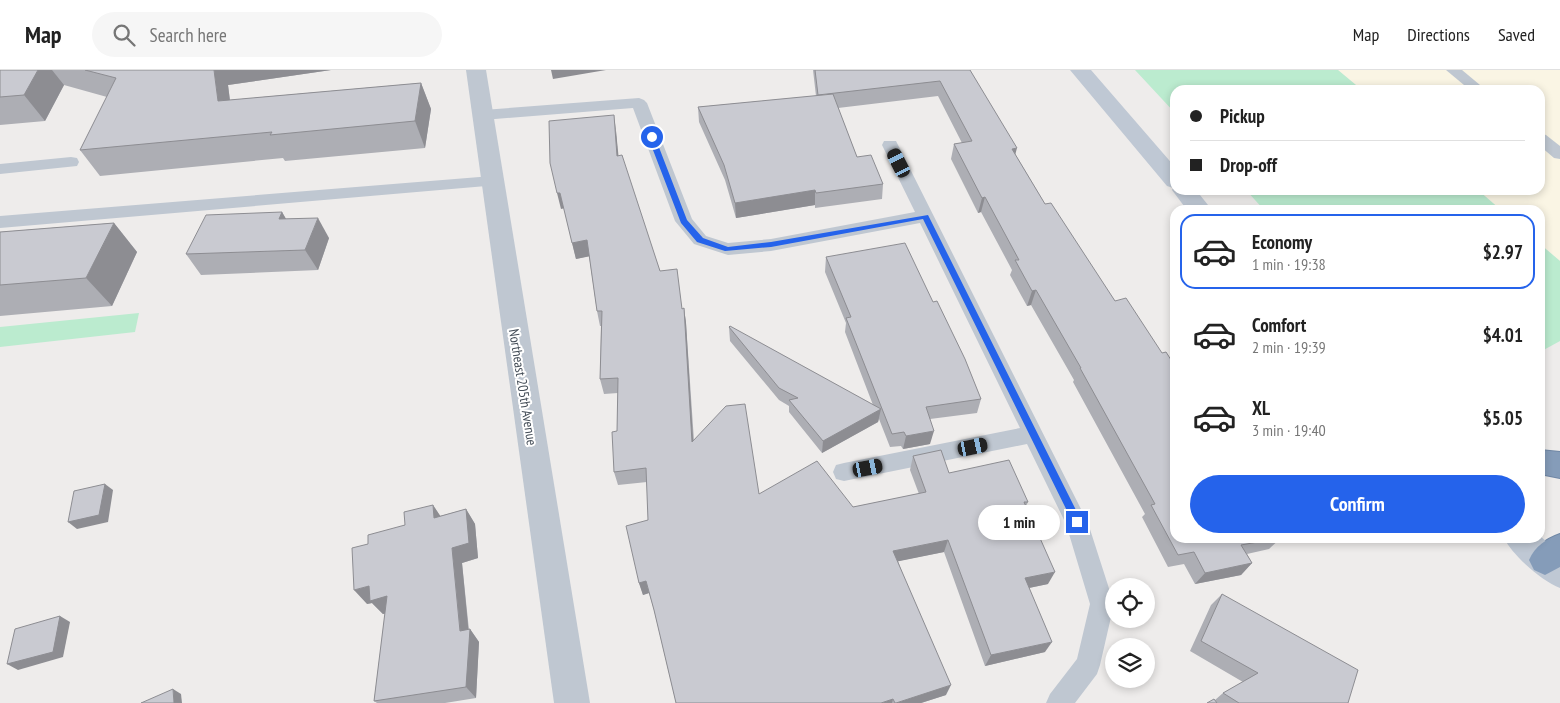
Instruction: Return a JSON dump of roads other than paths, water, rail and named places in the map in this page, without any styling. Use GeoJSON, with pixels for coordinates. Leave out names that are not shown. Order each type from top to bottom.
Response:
{"type":"FeatureCollection","features":[{"type":"Feature","properties":{"kind":"highway"},"geometry":{"type":"LineString","coordinates":[[1545,462],[1560,464]]}},
{"type":"Feature","properties":{"kind":"main road"},"geometry":{"type":"LineString","coordinates":[[1080,70],[1170,175]]}},
{"type":"Feature","properties":{"kind":"main road"},"geometry":{"type":"LineString","coordinates":[[1187,195],[1196,205]]}},
{"type":"Feature","properties":{"kind":"main road"},"geometry":{"type":"LineString","coordinates":[[1528,543],[1555,560]]}},
{"type":"Feature","properties":{"kind":"street","name":"Northeast 205th Avenue"},"geometry":{"type":"LineString","coordinates":[[476,70],[572,703]]}},
{"type":"Feature","properties":{"kind":"lane"},"geometry":{"type":"LineString","coordinates":[[1453,70],[1472,85]]}},
{"type":"Feature","properties":{"kind":"lane"},"geometry":{"type":"LineString","coordinates":[[483,115],[639,103],[684,221],[700,240],[728,249],[771,245],[925,216]]}},
{"type":"Feature","properties":{"kind":"lane"},"geometry":{"type":"LineString","coordinates":[[1545,142],[1559,152]]}},
{"type":"Feature","properties":{"kind":"lane"},"geometry":{"type":"LineString","coordinates":[[890,145],[1077,522],[1102,604],[1088,665],[1059,703]]}},
{"type":"Feature","properties":{"kind":"lane"},"geometry":{"type":"LineString","coordinates":[[1,170],[71,162]]}},
{"type":"Feature","properties":{"kind":"lane"},"geometry":{"type":"LineString","coordinates":[[0,222],[492,181]]}},
{"type":"Feature","properties":{"kind":"lane"},"geometry":{"type":"LineString","coordinates":[[844,472],[1033,434]]}}]}
